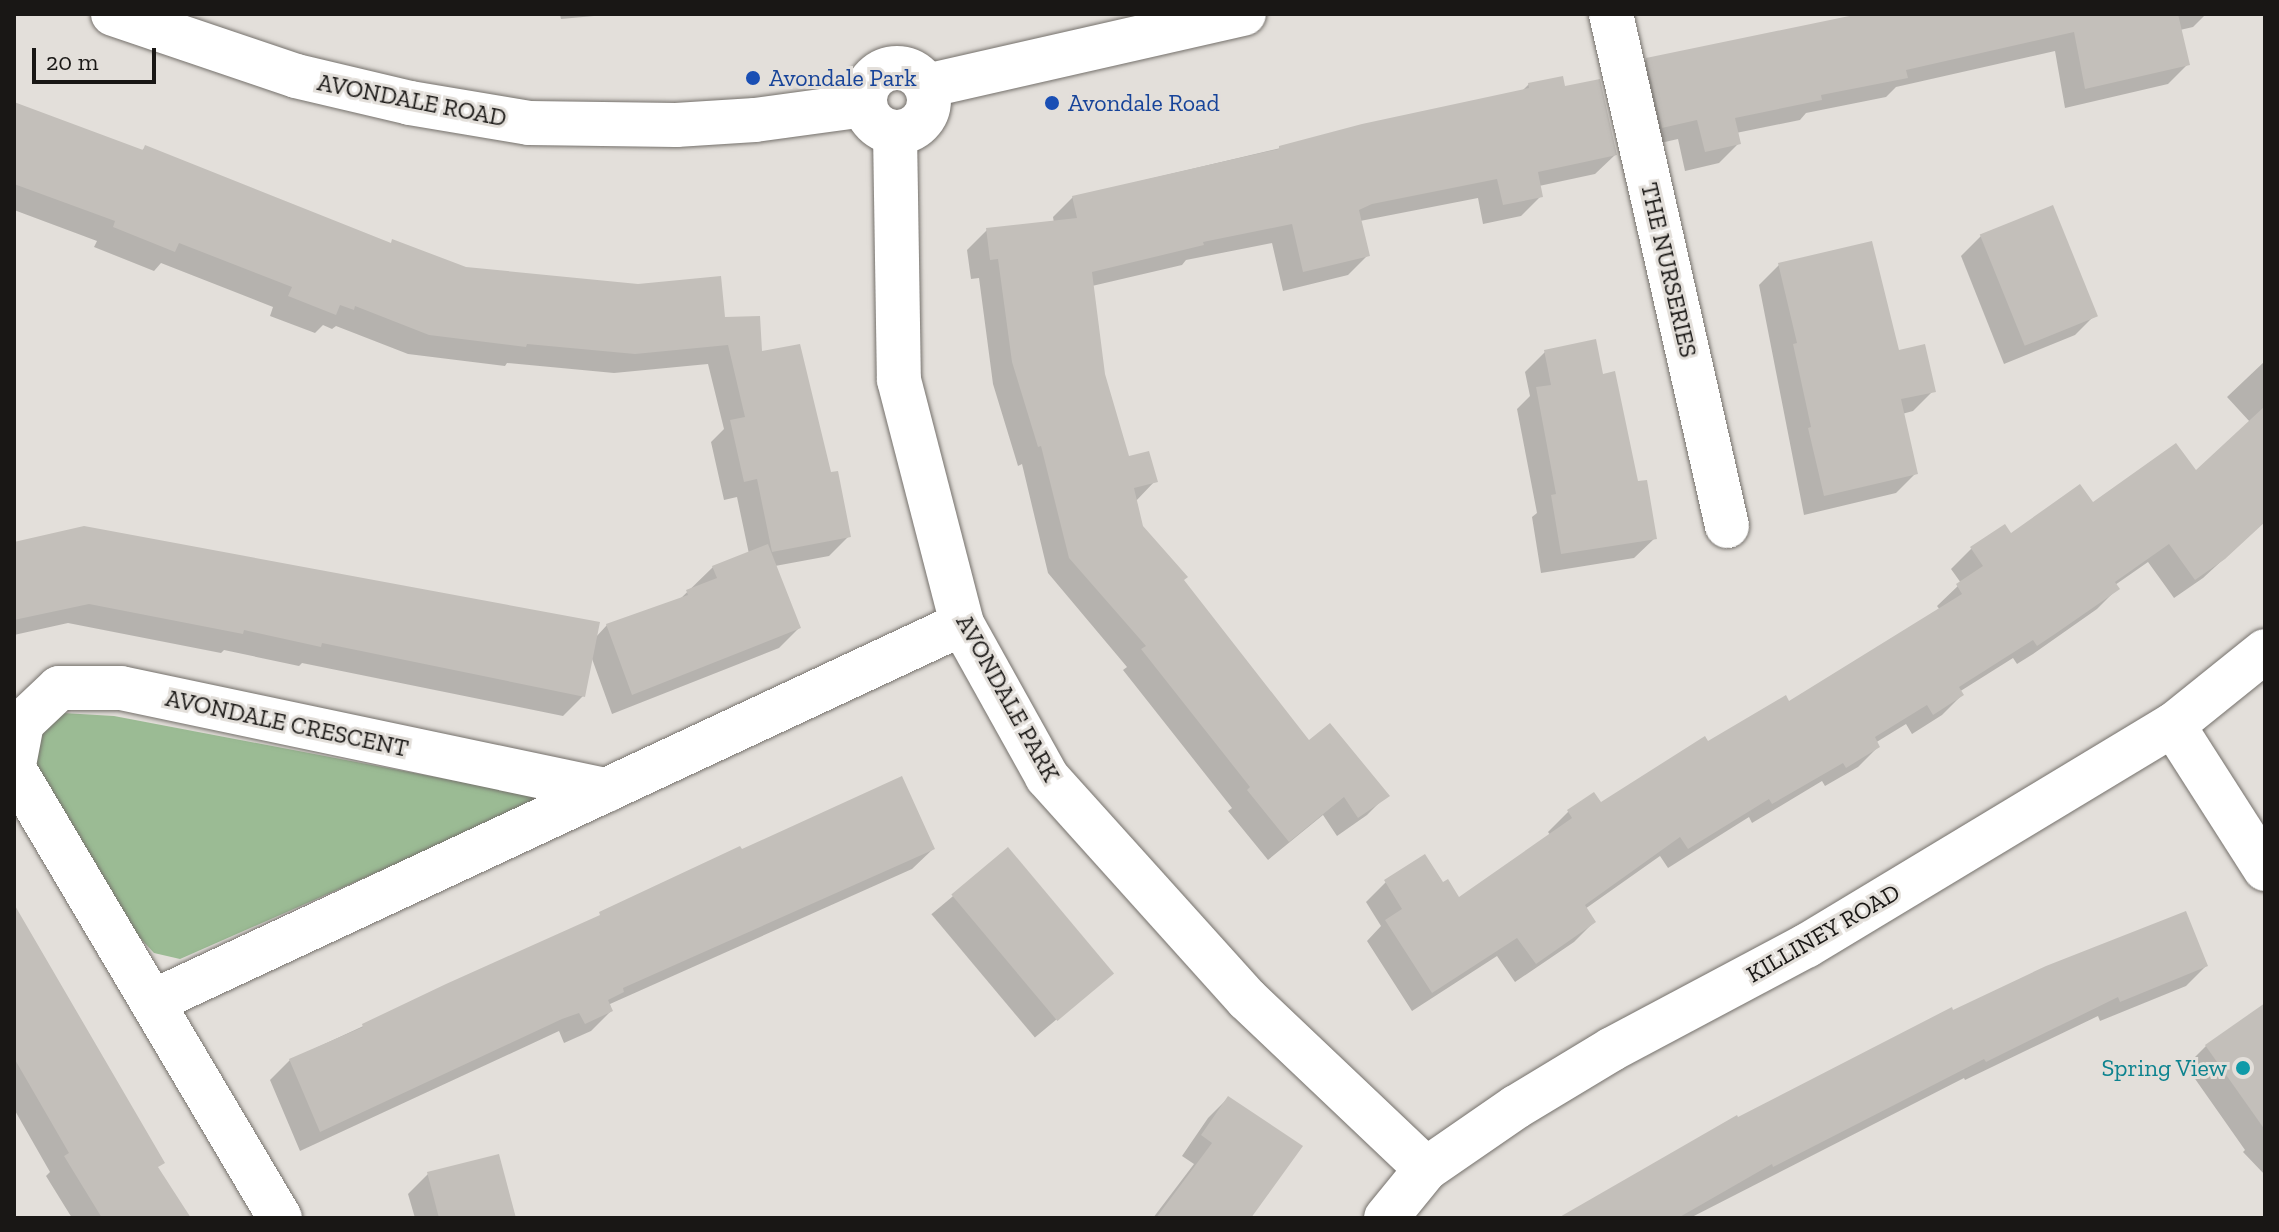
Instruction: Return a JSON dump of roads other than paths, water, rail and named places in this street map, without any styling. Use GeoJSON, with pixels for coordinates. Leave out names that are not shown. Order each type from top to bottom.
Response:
{"type":"FeatureCollection","features":[{"type":"Feature","properties":{"kind":"street","name":"AVONDALE ROAD"},"geometry":{"type":"LineString","coordinates":[[113,14],[296,76],[410,103],[529,123],[676,125],[876,118],[916,126],[929,108],[926,86],[1244,14]]}},
{"type":"Feature","properties":{"kind":"street","name":"THE NURSERIES"},"geometry":{"type":"LineString","coordinates":[[1611,14],[1727,526]]}},
{"type":"Feature","properties":{"kind":"street","name":"AVONDALE PARK"},"geometry":{"type":"LineString","coordinates":[[876,118],[899,380],[962,624],[1047,777],[1247,999],[1426,1169]]}},
{"type":"Feature","properties":{"kind":"street"},"geometry":{"type":"LineString","coordinates":[[152,1002],[962,624]]}},
{"type":"Feature","properties":{"kind":"street","name":"KILLINEY ROAD"},"geometry":{"type":"LineString","coordinates":[[1386,1218],[1426,1169],[1516,1107],[1600,1056],[1806,946],[2173,725],[2265,651]]}},
{"type":"Feature","properties":{"kind":"street","name":"AVONDALE CRESCENT"},"geometry":{"type":"LineString","coordinates":[[280,1218],[14,767],[22,723],[59,688],[121,688],[606,790]]}},
{"type":"Feature","properties":{"kind":"street"},"geometry":{"type":"LineString","coordinates":[[2173,725],[2265,869]]}},
{"type":"Feature","properties":{"kind":"place","name":"Avondale Park"},"geometry":{"type":"Point","coordinates":[753,78]}},
{"type":"Feature","properties":{"kind":"place","name":"Avondale Road"},"geometry":{"type":"Point","coordinates":[1052,103]}},
{"type":"Feature","properties":{"kind":"place","name":"Spring View"},"geometry":{"type":"Point","coordinates":[2243,1068]}}]}
